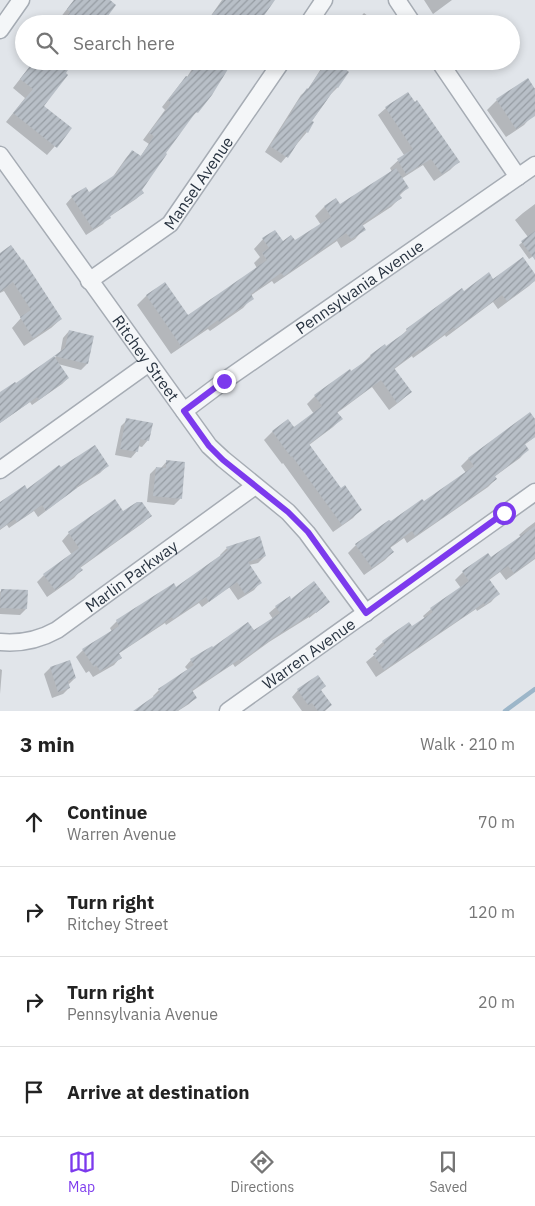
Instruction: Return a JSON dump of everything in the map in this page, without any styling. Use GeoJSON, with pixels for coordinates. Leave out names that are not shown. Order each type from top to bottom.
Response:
{"type":"FeatureCollection","features":[{"type":"Feature","properties":{"kind":"street"},"geometry":{"type":"LineString","coordinates":[[0,30],[21,0]]}},
{"type":"Feature","properties":{"kind":"street"},"geometry":{"type":"LineString","coordinates":[[314,15],[324,0]]}},
{"type":"Feature","properties":{"kind":"street"},"geometry":{"type":"LineString","coordinates":[[397,0],[407,15]]}},
{"type":"Feature","properties":{"kind":"street","name":"Mansel Avenue"},"geometry":{"type":"LineString","coordinates":[[89,281],[170,224],[276,70]]}},
{"type":"Feature","properties":{"kind":"street"},"geometry":{"type":"LineString","coordinates":[[445,70],[518,177]]}},
{"type":"Feature","properties":{"kind":"street","name":"Ritchey Street"},"geometry":{"type":"LineString","coordinates":[[0,156],[209,446],[223,460],[288,512],[308,532],[366,613]]}},
{"type":"Feature","properties":{"kind":"street","name":"Pennsylvania Avenue"},"geometry":{"type":"LineString","coordinates":[[184,411],[224,381],[535,165]]}},
{"type":"Feature","properties":{"kind":"street"},"geometry":{"type":"LineString","coordinates":[[0,470],[150,363]]}},
{"type":"Feature","properties":{"kind":"street","name":"Marlin Parkway"},"geometry":{"type":"LineString","coordinates":[[0,642],[27,642],[58,630],[255,486]]}},
{"type":"Feature","properties":{"kind":"street","name":"Warren Avenue"},"geometry":{"type":"LineString","coordinates":[[228,711],[535,492]]}},
{"type":"Feature","properties":{"kind":"building"},"geometry":{"type":"Polygon","coordinates":[[[74,0],[110,0],[116,5],[109,15],[68,15],[70,12],[67,9],[74,0]]]}},
{"type":"Feature","properties":{"kind":"building"},"geometry":{"type":"Polygon","coordinates":[[[223,0],[275,0],[264,15],[212,15],[223,0]]]}},
{"type":"Feature","properties":{"kind":"building"},"geometry":{"type":"Polygon","coordinates":[[[27,70],[68,70],[66,73],[68,75],[44,106],[72,128],[57,148],[13,113],[33,89],[20,79],[27,70]]]}},
{"type":"Feature","properties":{"kind":"building"},"geometry":{"type":"Polygon","coordinates":[[[192,70],[227,70],[212,95],[198,113],[196,112],[166,153],[142,190],[144,193],[93,229],[71,196],[86,187],[89,192],[116,174],[132,150],[141,156],[154,136],[149,133],[171,103],[168,100],[186,76],[188,77],[192,70]]]}},
{"type":"Feature","properties":{"kind":"building"},"geometry":{"type":"Polygon","coordinates":[[[321,70],[346,70],[349,72],[338,88],[336,87],[312,121],[314,122],[308,133],[305,131],[288,158],[270,146],[295,105],[321,70]]]}},
{"type":"Feature","properties":{"kind":"building"},"geometry":{"type":"Polygon","coordinates":[[[528,78],[535,89],[535,116],[516,129],[496,99],[528,78]]]}},
{"type":"Feature","properties":{"kind":"building"},"geometry":{"type":"Polygon","coordinates":[[[408,92],[415,102],[417,100],[460,162],[442,174],[431,159],[406,174],[397,159],[413,149],[385,107],[408,92]]]}},
{"type":"Feature","properties":{"kind":"building"},"geometry":{"type":"Polygon","coordinates":[[[396,168],[409,188],[399,194],[402,198],[362,224],[366,230],[351,239],[346,233],[284,276],[281,273],[251,294],[254,299],[219,322],[218,320],[181,346],[146,295],[165,282],[188,315],[267,260],[262,253],[269,248],[262,238],[275,230],[283,241],[291,235],[295,240],[331,217],[324,206],[336,198],[340,204],[396,168]]]}},
{"type":"Feature","properties":{"kind":"building"},"geometry":{"type":"Polygon","coordinates":[[[535,231],[535,260],[521,241],[535,231]]]}},
{"type":"Feature","properties":{"kind":"building"},"geometry":{"type":"Polygon","coordinates":[[[11,245],[23,259],[62,319],[33,338],[20,317],[31,310],[13,282],[0,292],[0,253],[11,245]]]}},
{"type":"Feature","properties":{"kind":"building"},"geometry":{"type":"Polygon","coordinates":[[[523,257],[535,274],[535,281],[507,301],[502,295],[455,329],[454,327],[422,351],[420,349],[394,368],[412,392],[397,403],[381,380],[337,412],[343,419],[309,444],[341,488],[345,485],[362,510],[342,525],[272,431],[288,419],[294,427],[322,406],[314,395],[350,369],[351,371],[371,357],[370,355],[385,344],[386,346],[407,331],[406,329],[462,288],[464,291],[489,272],[493,279],[523,257]]]}},
{"type":"Feature","properties":{"kind":"building"},"geometry":{"type":"Polygon","coordinates":[[[69,330],[94,336],[88,364],[54,356],[65,348],[69,330]]]}},
{"type":"Feature","properties":{"kind":"building"},"geometry":{"type":"Polygon","coordinates":[[[54,356],[69,378],[39,400],[37,397],[0,423],[0,392],[54,356]]]}},
{"type":"Feature","properties":{"kind":"building"},"geometry":{"type":"Polygon","coordinates":[[[530,412],[535,419],[535,437],[525,444],[529,450],[495,476],[497,479],[448,514],[415,536],[412,531],[390,547],[394,552],[372,568],[355,544],[422,499],[424,501],[474,466],[468,458],[530,412]]]}},
{"type":"Feature","properties":{"kind":"building"},"geometry":{"type":"Polygon","coordinates":[[[126,418],[153,423],[149,441],[140,439],[138,452],[120,449],[126,418]]]}},
{"type":"Feature","properties":{"kind":"building"},"geometry":{"type":"Polygon","coordinates":[[[95,445],[109,466],[76,487],[46,511],[42,505],[17,522],[15,519],[0,529],[0,502],[25,485],[27,489],[59,465],[61,467],[95,445]]]}},
{"type":"Feature","properties":{"kind":"building"},"geometry":{"type":"Polygon","coordinates":[[[166,460],[185,462],[182,499],[153,496],[156,467],[166,468],[166,460]]]}},
{"type":"Feature","properties":{"kind":"building"},"geometry":{"type":"Polygon","coordinates":[[[115,499],[123,511],[137,502],[142,502],[152,516],[80,567],[83,570],[55,590],[43,574],[79,548],[68,532],[115,499]]]}},
{"type":"Feature","properties":{"kind":"building"},"geometry":{"type":"Polygon","coordinates":[[[535,526],[535,558],[514,573],[508,566],[489,579],[500,594],[384,670],[373,654],[385,645],[382,641],[409,622],[412,626],[433,612],[430,608],[469,581],[462,571],[488,553],[491,557],[535,526]]]}},
{"type":"Feature","properties":{"kind":"building"},"geometry":{"type":"Polygon","coordinates":[[[260,536],[266,556],[248,562],[262,583],[245,594],[237,582],[209,602],[206,597],[173,619],[172,617],[119,653],[122,658],[100,671],[96,665],[94,667],[82,649],[119,626],[116,620],[174,583],[176,587],[228,550],[226,547],[260,536]]]}},
{"type":"Feature","properties":{"kind":"building"},"geometry":{"type":"Polygon","coordinates":[[[314,581],[330,602],[316,613],[276,636],[241,661],[240,659],[192,690],[197,698],[177,711],[133,711],[160,692],[158,689],[194,665],[190,659],[213,647],[248,622],[254,630],[280,613],[275,606],[290,596],[291,599],[314,581]]]}},
{"type":"Feature","properties":{"kind":"building"},"geometry":{"type":"Polygon","coordinates":[[[1,589],[28,590],[27,609],[0,608],[1,589]]]}},
{"type":"Feature","properties":{"kind":"building"},"geometry":{"type":"Polygon","coordinates":[[[70,660],[76,678],[68,681],[70,688],[58,692],[50,667],[70,660]]]}},
{"type":"Feature","properties":{"kind":"building"},"geometry":{"type":"Polygon","coordinates":[[[318,675],[326,686],[321,690],[332,705],[324,711],[318,711],[312,703],[308,705],[297,689],[318,675]]]}},
{"type":"Feature","properties":{"kind":"waterway"},"geometry":{"type":"LineString","coordinates":[[505,711],[535,689]]}},
{"type":"Feature","properties":{"kind":"route"},"geometry":{"type":"LineString","coordinates":[[224,381],[184,411],[209,446],[223,460],[288,512],[308,532],[366,613],[504,513]]}}]}
